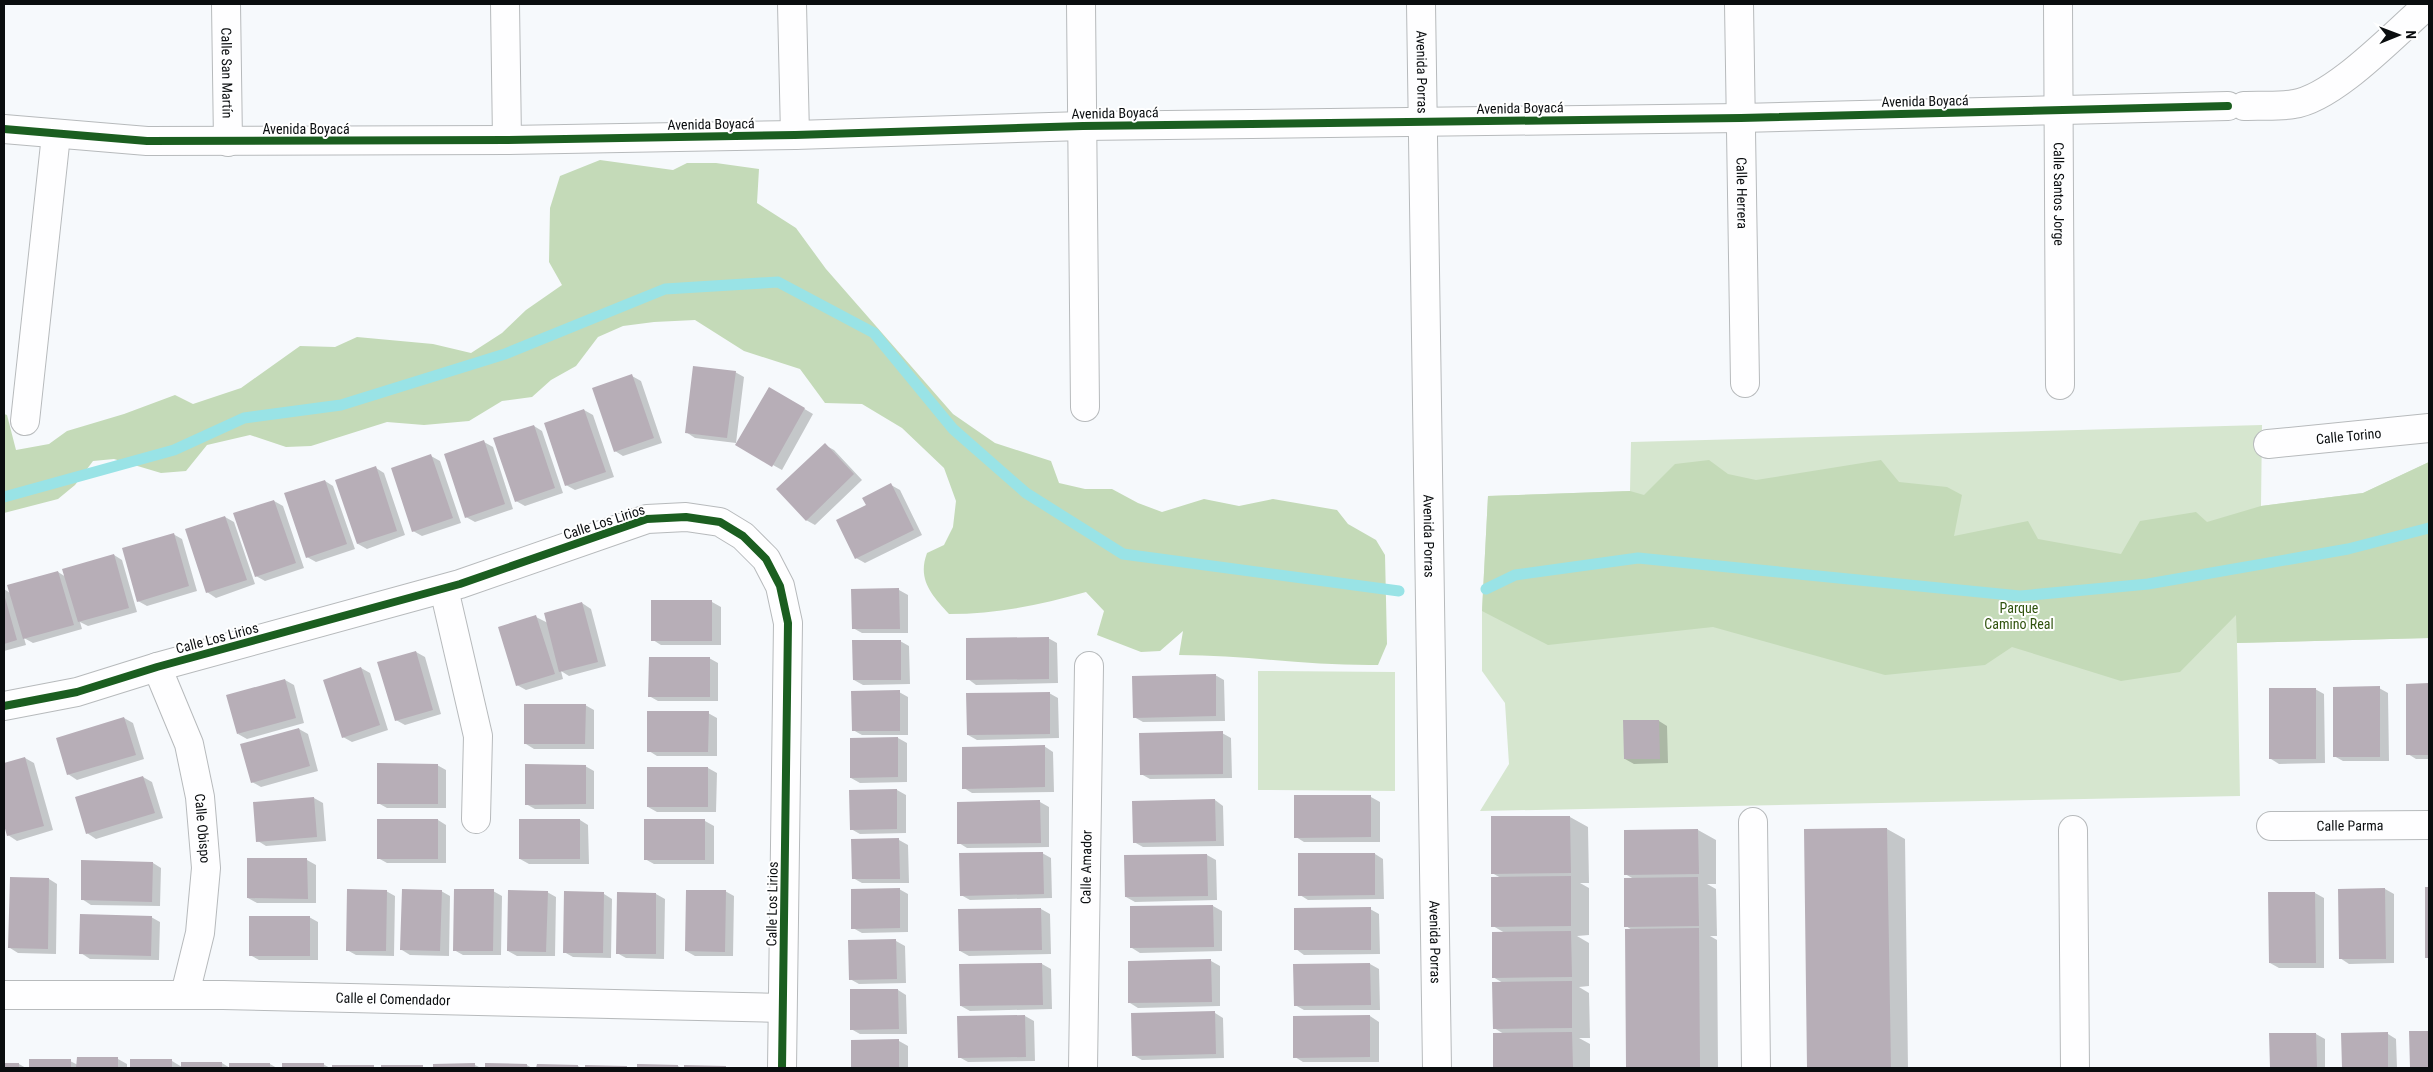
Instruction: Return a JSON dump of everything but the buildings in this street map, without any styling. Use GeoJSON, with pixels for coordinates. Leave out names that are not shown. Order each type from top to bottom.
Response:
{"type":"FeatureCollection","features":[{"type":"Feature","properties":{"kind":"street","name":"Calle San Martín"},"geometry":{"type":"LineString","coordinates":[[226,4],[228,142]]}},
{"type":"Feature","properties":{"kind":"street"},"geometry":{"type":"LineString","coordinates":[[505,4],[507,140]]}},
{"type":"Feature","properties":{"kind":"street"},"geometry":{"type":"LineString","coordinates":[[792,4],[795,135]]}},
{"type":"Feature","properties":{"kind":"street"},"geometry":{"type":"LineString","coordinates":[[1081,4],[1085,407]]}},
{"type":"Feature","properties":{"kind":"street","name":"Avenida Porras"},"geometry":{"type":"LineString","coordinates":[[1422,4],[1437,1068]]}},
{"type":"Feature","properties":{"kind":"street","name":"Calle Herrera"},"geometry":{"type":"LineString","coordinates":[[1740,4],[1745,383]]}},
{"type":"Feature","properties":{"kind":"street","name":"Calle Santos Jorge"},"geometry":{"type":"LineString","coordinates":[[2058,4],[2060,385]]}},
{"type":"Feature","properties":{"kind":"street","name":"Avenida Boyacá"},"geometry":{"type":"LineString","coordinates":[[4,129],[56,135],[147,141],[507,140],[795,135],[1083,126],[1741,118],[2294,104],[2320,93],[2347,77],[2428,4]]}},
{"type":"Feature","properties":{"kind":"street"},"geometry":{"type":"LineString","coordinates":[[26,421],[56,135]]}},
{"type":"Feature","properties":{"kind":"street","name":"Calle Torino"},"geometry":{"type":"LineString","coordinates":[[2268,444],[2429,428]]}},
{"type":"Feature","properties":{"kind":"street","name":"Calle Los Lirios"},"geometry":{"type":"LineString","coordinates":[[4,706],[77,692],[157,667],[444,588],[647,519],[686,517],[720,522],[743,536],[766,559],[780,586],[788,623],[782,1068]]}},
{"type":"Feature","properties":{"kind":"street"},"geometry":{"type":"LineString","coordinates":[[444,588],[478,736],[476,819]]}},
{"type":"Feature","properties":{"kind":"street","name":"Calle Amador"},"geometry":{"type":"LineString","coordinates":[[1083,1068],[1089,666]]}},
{"type":"Feature","properties":{"kind":"street","name":"Calle Obispo"},"geometry":{"type":"LineString","coordinates":[[157,667],[189,744],[200,797],[206,868],[200,933],[185,994]]}},
{"type":"Feature","properties":{"kind":"street"},"geometry":{"type":"LineString","coordinates":[[1753,822],[1756,1068]]}},
{"type":"Feature","properties":{"kind":"street","name":"Calle Parma"},"geometry":{"type":"LineString","coordinates":[[2271,826],[2429,825]]}},
{"type":"Feature","properties":{"kind":"street"},"geometry":{"type":"LineString","coordinates":[[2073,830],[2075,1068]]}},
{"type":"Feature","properties":{"kind":"street","name":"Calle el Comendador"},"geometry":{"type":"LineString","coordinates":[[4,995],[185,994],[782,1008]]}},
{"type":"Feature","properties":{"kind":"green space"},"geometry":{"type":"Polygon","coordinates":[[[600,160],[673,170],[687,163],[716,163],[759,169],[757,203],[796,228],[826,269],[953,414],[995,443],[1051,461],[1059,483],[1085,489],[1112,489],[1138,503],[1162,512],[1204,499],[1239,506],[1273,499],[1337,510],[1348,524],[1376,540],[1385,555],[1387,644],[1378,665],[1328,664],[1204,655],[1179,655],[1183,631],[1160,651],[1141,652],[1097,635],[1104,611],[1086,592],[1018,608],[967,614],[949,614],[932,593],[925,579],[924,571],[927,553],[944,545],[953,527],[956,501],[944,468],[902,428],[862,404],[825,403],[800,369],[744,351],[695,320],[623,326],[598,337],[576,366],[551,380],[532,397],[502,401],[469,421],[424,425],[387,422],[311,446],[286,447],[250,435],[207,445],[186,471],[161,473],[114,459],[93,461],[75,485],[58,499],[4,513],[4,414],[7,415],[16,450],[49,444],[67,431],[124,414],[175,395],[193,404],[241,388],[300,346],[335,347],[357,337],[433,344],[471,353],[502,333],[526,310],[562,285],[549,262],[550,208],[560,176],[600,160]]]}},
{"type":"Feature","properties":{"kind":"green space","name":"Parque Camino Real"},"geometry":{"type":"Polygon","coordinates":[[[2262,425],[2261,506],[2363,493],[2429,462],[2429,638],[2237,643],[2240,796],[1480,811],[1509,764],[1505,703],[1482,671],[1482,611],[1488,496],[1630,491],[1631,442],[2262,425]]]}},
{"type":"Feature","properties":{"kind":"green space"},"geometry":{"type":"Polygon","coordinates":[[[1709,460],[1728,474],[1756,480],[1881,460],[1899,482],[1947,487],[1962,495],[1954,536],[2028,521],[2038,539],[2121,554],[2140,521],[2196,512],[2207,522],[2261,506],[2363,493],[2429,462],[2429,638],[2237,643],[2236,615],[2180,672],[2121,681],[2012,647],[1985,665],[1885,675],[1713,627],[1548,645],[1482,611],[1488,496],[1630,491],[1644,495],[1675,464],[1709,460]]]}},
{"type":"Feature","properties":{"kind":"green space"},"geometry":{"type":"Polygon","coordinates":[[[1258,671],[1395,672],[1395,791],[1258,790],[1258,671]]]}},
{"type":"Feature","properties":{"kind":"waterway"},"geometry":{"type":"LineString","coordinates":[[4,497],[174,450],[244,418],[341,405],[505,354],[665,289],[778,282],[874,333],[953,429],[1026,493],[1123,554],[1399,591]]}},
{"type":"Feature","properties":{"kind":"waterway"},"geometry":{"type":"LineString","coordinates":[[1486,589],[1515,575],[1638,558],[2020,596],[2148,584],[2348,549],[2429,528]]}},
{"type":"Feature","properties":{"kind":"cycle path"},"geometry":{"type":"LineString","coordinates":[[4,129],[147,141],[507,140],[795,135],[1083,126],[1741,118],[2228,106]]}},
{"type":"Feature","properties":{"kind":"cycle path"},"geometry":{"type":"LineString","coordinates":[[4,706],[77,692],[157,667],[460,584],[647,519],[686,517],[720,522],[743,536],[766,559],[780,586],[788,623],[782,1068]]}}]}
